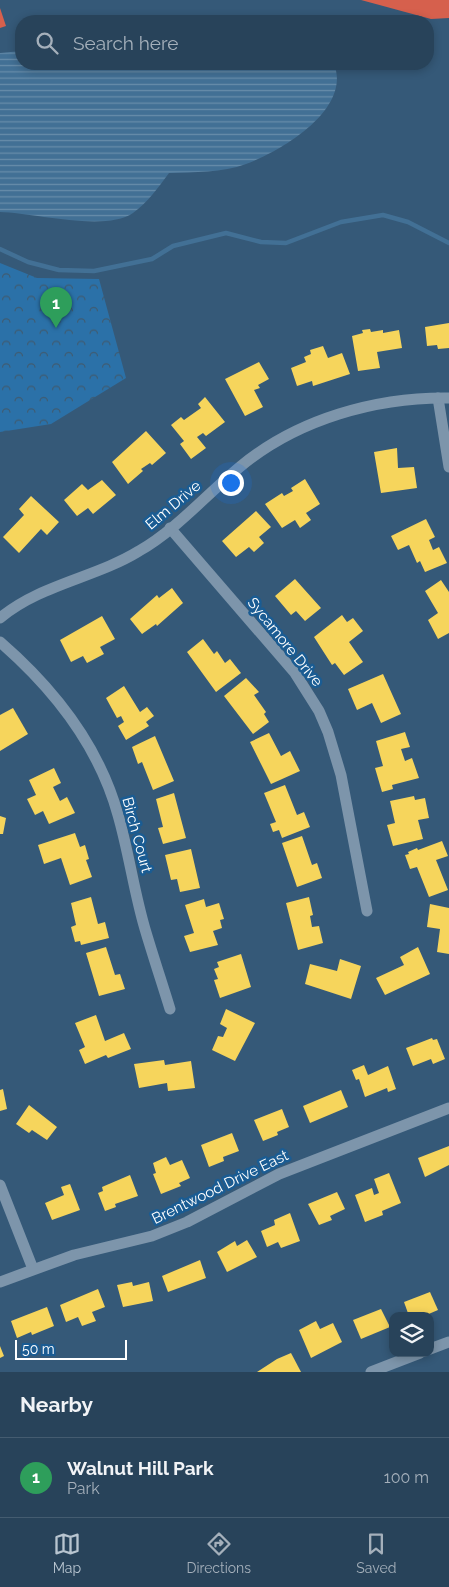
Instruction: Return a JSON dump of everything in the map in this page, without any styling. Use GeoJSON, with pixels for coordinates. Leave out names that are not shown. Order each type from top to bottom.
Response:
{"type":"FeatureCollection","features":[{"type":"Feature","properties":{"kind":"street","name":"Elm Drive"},"geometry":{"type":"LineString","coordinates":[[0,618],[9,611],[48,590],[120,562],[141,550],[170,528],[243,465],[304,428],[380,402],[417,397],[444,398]]}},
{"type":"Feature","properties":{"kind":"street"},"geometry":{"type":"LineString","coordinates":[[444,398],[449,467]]}},
{"type":"Feature","properties":{"kind":"street","name":"Sycamore Drive"},"geometry":{"type":"LineString","coordinates":[[170,528],[295,673],[319,711],[328,732],[340,775],[366,911]]}},
{"type":"Feature","properties":{"kind":"street","name":"Birch Court"},"geometry":{"type":"LineString","coordinates":[[0,642],[45,685],[68,714],[101,772],[118,814],[145,929],[170,1009]]}},
{"type":"Feature","properties":{"kind":"street","name":"Brentwood Drive East"},"geometry":{"type":"LineString","coordinates":[[0,1282],[101,1247],[152,1236],[186,1222],[279,1174],[449,1108]]}},
{"type":"Feature","properties":{"kind":"street"},"geometry":{"type":"LineString","coordinates":[[0,1185],[33,1270]]}},
{"type":"Feature","properties":{"kind":"street"},"geometry":{"type":"LineString","coordinates":[[434,1348],[449,1342]]}},
{"type":"Feature","properties":{"kind":"street"},"geometry":{"type":"LineString","coordinates":[[371,1372],[410,1357]]}},
{"type":"Feature","properties":{"kind":"green space"},"geometry":{"type":"Polygon","coordinates":[[[0,263],[37,278],[99,279],[126,378],[51,424],[0,432],[0,263]]]}},
{"type":"Feature","properties":{"kind":"shaded area"},"geometry":{"type":"Polygon","coordinates":[[[15,52],[15,70],[335,70],[337,81],[333,97],[324,112],[294,139],[261,158],[227,169],[208,172],[169,173],[143,204],[133,213],[121,218],[105,221],[69,220],[0,212],[0,53],[15,52]]]}},
{"type":"Feature","properties":{"kind":"building: Homes"},"geometry":{"type":"Polygon","coordinates":[[[449,323],[449,348],[438,349],[437,345],[427,346],[425,327],[449,323]]]}},
{"type":"Feature","properties":{"kind":"building: Homes"},"geometry":{"type":"Polygon","coordinates":[[[370,329],[371,332],[383,330],[383,333],[399,330],[402,348],[377,352],[380,368],[358,371],[352,336],[363,333],[362,330],[370,329]]]}},
{"type":"Feature","properties":{"kind":"building: Homes"},"geometry":{"type":"Polygon","coordinates":[[[323,346],[328,358],[342,353],[350,374],[313,386],[312,381],[297,386],[291,368],[306,362],[304,357],[311,354],[310,350],[323,346]]]}},
{"type":"Feature","properties":{"kind":"building: Homes"},"geometry":{"type":"Polygon","coordinates":[[[259,362],[269,379],[258,385],[260,388],[254,390],[263,407],[245,416],[225,379],[259,362]]]}},
{"type":"Feature","properties":{"kind":"building: Homes"},"geometry":{"type":"Polygon","coordinates":[[[205,397],[225,422],[206,436],[203,433],[197,437],[206,448],[191,459],[180,444],[184,441],[171,425],[181,417],[184,420],[201,408],[198,404],[205,397]]]}},
{"type":"Feature","properties":{"kind":"building: Homes"},"geometry":{"type":"Polygon","coordinates":[[[146,431],[166,453],[152,465],[150,463],[141,469],[143,471],[128,484],[112,462],[146,431]]]}},
{"type":"Feature","properties":{"kind":"building: Homes"},"geometry":{"type":"Polygon","coordinates":[[[397,448],[398,468],[414,467],[417,488],[381,493],[374,452],[397,448]]]}},
{"type":"Feature","properties":{"kind":"building: Homes"},"geometry":{"type":"Polygon","coordinates":[[[305,479],[320,504],[306,513],[311,520],[300,528],[295,520],[282,528],[265,504],[282,493],[284,496],[293,491],[291,488],[305,479]]]}},
{"type":"Feature","properties":{"kind":"building: Homes"},"geometry":{"type":"Polygon","coordinates":[[[102,480],[116,495],[93,514],[88,508],[77,516],[64,500],[82,484],[88,490],[102,480]]]}},
{"type":"Feature","properties":{"kind":"building: Homes"},"geometry":{"type":"Polygon","coordinates":[[[31,496],[59,522],[47,535],[41,529],[19,553],[3,537],[24,515],[19,509],[31,496]]]}},
{"type":"Feature","properties":{"kind":"building: Homes"},"geometry":{"type":"Polygon","coordinates":[[[256,511],[271,527],[259,537],[264,543],[254,552],[249,547],[236,557],[222,541],[256,511]]]}},
{"type":"Feature","properties":{"kind":"building: Homes"},"geometry":{"type":"Polygon","coordinates":[[[426,519],[435,537],[429,540],[433,550],[439,547],[447,563],[425,572],[420,561],[417,563],[409,545],[398,550],[391,536],[426,519]]]}},
{"type":"Feature","properties":{"kind":"building: Homes"},"geometry":{"type":"Polygon","coordinates":[[[295,579],[321,608],[305,621],[296,611],[291,615],[275,596],[295,579]]]}},
{"type":"Feature","properties":{"kind":"building: Homes"},"geometry":{"type":"Polygon","coordinates":[[[441,580],[449,592],[449,633],[438,639],[428,620],[438,613],[425,591],[441,580]]]}},
{"type":"Feature","properties":{"kind":"building: Homes"},"geometry":{"type":"Polygon","coordinates":[[[172,588],[183,603],[157,626],[156,624],[142,634],[130,619],[157,595],[159,598],[172,588]]]}},
{"type":"Feature","properties":{"kind":"building: Homes"},"geometry":{"type":"Polygon","coordinates":[[[342,615],[347,622],[353,618],[363,631],[349,642],[363,662],[344,675],[335,663],[332,665],[314,637],[342,615]]]}},
{"type":"Feature","properties":{"kind":"building: Homes"},"geometry":{"type":"Polygon","coordinates":[[[102,616],[115,639],[100,647],[104,654],[87,663],[83,656],[71,662],[60,640],[102,616]]]}},
{"type":"Feature","properties":{"kind":"building: Homes"},"geometry":{"type":"Polygon","coordinates":[[[203,639],[214,654],[217,651],[225,663],[230,659],[241,673],[216,692],[187,652],[203,639]]]}},
{"type":"Feature","properties":{"kind":"building: Homes"},"geometry":{"type":"Polygon","coordinates":[[[383,674],[401,714],[381,723],[372,703],[357,710],[348,689],[383,674]]]}},
{"type":"Feature","properties":{"kind":"building: Homes"},"geometry":{"type":"Polygon","coordinates":[[[246,678],[259,692],[254,695],[266,712],[264,714],[269,722],[253,734],[224,696],[246,678]]]}},
{"type":"Feature","properties":{"kind":"building: Homes"},"geometry":{"type":"Polygon","coordinates":[[[124,686],[140,712],[147,707],[154,716],[146,722],[149,726],[126,740],[118,726],[124,722],[121,716],[117,718],[106,698],[124,686]]]}},
{"type":"Feature","properties":{"kind":"building: Homes"},"geometry":{"type":"Polygon","coordinates":[[[13,708],[28,734],[0,751],[0,715],[13,708]]]}},
{"type":"Feature","properties":{"kind":"building: Homes"},"geometry":{"type":"Polygon","coordinates":[[[405,732],[410,747],[401,749],[405,761],[412,758],[419,778],[392,785],[393,789],[382,792],[375,768],[383,766],[376,741],[405,732]]]}},
{"type":"Feature","properties":{"kind":"building: Homes"},"geometry":{"type":"Polygon","coordinates":[[[269,733],[281,756],[290,751],[300,771],[271,784],[250,742],[269,733]]]}},
{"type":"Feature","properties":{"kind":"building: Homes"},"geometry":{"type":"Polygon","coordinates":[[[155,736],[174,781],[153,790],[142,762],[138,764],[132,747],[155,736]]]}},
{"type":"Feature","properties":{"kind":"building: Homes"},"geometry":{"type":"Polygon","coordinates":[[[54,768],[61,783],[53,787],[60,801],[67,797],[75,813],[49,824],[43,811],[35,815],[27,799],[36,795],[29,780],[54,768]]]}},
{"type":"Feature","properties":{"kind":"building: Homes"},"geometry":{"type":"Polygon","coordinates":[[[285,785],[297,815],[304,812],[310,827],[282,838],[279,830],[273,832],[270,824],[276,822],[264,793],[285,785]]]}},
{"type":"Feature","properties":{"kind":"building: Homes"},"geometry":{"type":"Polygon","coordinates":[[[174,793],[186,838],[163,844],[158,828],[163,827],[156,799],[174,793]]]}},
{"type":"Feature","properties":{"kind":"building: Homes"},"geometry":{"type":"Polygon","coordinates":[[[414,796],[415,800],[425,798],[429,818],[418,820],[423,839],[393,846],[387,825],[395,823],[390,801],[414,796]]]}},
{"type":"Feature","properties":{"kind":"building: Homes"},"geometry":{"type":"Polygon","coordinates":[[[0,816],[6,818],[3,834],[0,834],[0,816]]]}},
{"type":"Feature","properties":{"kind":"building: Homes"},"geometry":{"type":"Polygon","coordinates":[[[75,833],[80,847],[85,845],[89,859],[86,860],[92,877],[70,885],[61,858],[44,864],[38,845],[75,833]]]}},
{"type":"Feature","properties":{"kind":"building: Homes"},"geometry":{"type":"Polygon","coordinates":[[[302,836],[312,865],[317,863],[322,878],[297,887],[282,843],[302,836]]]}},
{"type":"Feature","properties":{"kind":"building: Homes"},"geometry":{"type":"Polygon","coordinates":[[[442,841],[448,856],[436,860],[448,890],[429,897],[417,867],[410,869],[405,855],[417,848],[418,850],[442,841]]]}},
{"type":"Feature","properties":{"kind":"building: Homes"},"geometry":{"type":"Polygon","coordinates":[[[191,849],[200,888],[180,892],[177,879],[171,880],[165,855],[191,849]]]}},
{"type":"Feature","properties":{"kind":"building: Homes"},"geometry":{"type":"Polygon","coordinates":[[[91,897],[98,924],[105,922],[109,938],[81,945],[80,941],[75,942],[71,927],[76,925],[71,903],[91,897]]]}},
{"type":"Feature","properties":{"kind":"building: Homes"},"geometry":{"type":"Polygon","coordinates":[[[309,897],[313,915],[310,916],[312,927],[319,926],[323,943],[298,950],[286,903],[309,897]]]}},
{"type":"Feature","properties":{"kind":"building: Homes"},"geometry":{"type":"Polygon","coordinates":[[[204,899],[206,907],[219,903],[224,919],[220,920],[222,928],[213,931],[218,945],[190,952],[184,936],[194,933],[185,905],[204,899]]]}},
{"type":"Feature","properties":{"kind":"building: Homes"},"geometry":{"type":"Polygon","coordinates":[[[430,904],[449,908],[449,954],[437,952],[440,929],[427,927],[430,904]]]}},
{"type":"Feature","properties":{"kind":"building: Homes"},"geometry":{"type":"Polygon","coordinates":[[[106,947],[115,975],[120,974],[125,989],[99,996],[86,953],[106,947]]]}},
{"type":"Feature","properties":{"kind":"building: Homes"},"geometry":{"type":"Polygon","coordinates":[[[418,947],[430,974],[385,995],[376,978],[404,965],[400,957],[418,947]]]}},
{"type":"Feature","properties":{"kind":"building: Homes"},"geometry":{"type":"Polygon","coordinates":[[[241,954],[251,987],[220,998],[214,980],[218,979],[214,969],[219,967],[217,962],[241,954]]]}},
{"type":"Feature","properties":{"kind":"building: Homes"},"geometry":{"type":"Polygon","coordinates":[[[340,959],[361,966],[351,999],[305,984],[310,964],[337,971],[340,959]]]}},
{"type":"Feature","properties":{"kind":"building: Homes"},"geometry":{"type":"Polygon","coordinates":[[[226,1009],[255,1023],[235,1061],[212,1050],[218,1036],[223,1037],[227,1028],[220,1024],[226,1009]]]}},
{"type":"Feature","properties":{"kind":"building: Homes"},"geometry":{"type":"Polygon","coordinates":[[[96,1015],[105,1041],[124,1033],[131,1049],[108,1058],[106,1055],[85,1064],[79,1050],[85,1047],[75,1023],[96,1015]]]}},
{"type":"Feature","properties":{"kind":"building: Homes"},"geometry":{"type":"Polygon","coordinates":[[[432,1038],[433,1040],[437,1039],[445,1059],[433,1064],[431,1059],[413,1066],[406,1048],[432,1038]]]}},
{"type":"Feature","properties":{"kind":"building: Homes"},"geometry":{"type":"Polygon","coordinates":[[[164,1060],[165,1065],[191,1061],[195,1088],[168,1091],[167,1083],[139,1088],[134,1064],[164,1060]]]}},
{"type":"Feature","properties":{"kind":"building: Homes"},"geometry":{"type":"Polygon","coordinates":[[[364,1065],[368,1075],[388,1066],[396,1089],[388,1092],[387,1088],[365,1097],[359,1079],[356,1080],[352,1070],[364,1065]]]}},
{"type":"Feature","properties":{"kind":"building: Homes"},"geometry":{"type":"Polygon","coordinates":[[[3,1089],[7,1109],[0,1111],[0,1090],[3,1089]]]}},
{"type":"Feature","properties":{"kind":"building: Homes"},"geometry":{"type":"Polygon","coordinates":[[[341,1090],[348,1107],[310,1123],[303,1106],[341,1090]]]}},
{"type":"Feature","properties":{"kind":"building: Homes"},"geometry":{"type":"Polygon","coordinates":[[[29,1105],[57,1127],[47,1140],[32,1130],[29,1133],[16,1124],[29,1105]]]}},
{"type":"Feature","properties":{"kind":"building: Homes"},"geometry":{"type":"Polygon","coordinates":[[[282,1109],[289,1127],[277,1132],[278,1135],[263,1141],[254,1120],[282,1109]]]}},
{"type":"Feature","properties":{"kind":"building: Homes"},"geometry":{"type":"Polygon","coordinates":[[[232,1133],[239,1151],[223,1157],[224,1161],[209,1167],[201,1145],[232,1133]]]}},
{"type":"Feature","properties":{"kind":"building: Homes"},"geometry":{"type":"Polygon","coordinates":[[[449,1146],[449,1165],[425,1177],[418,1158],[449,1146]]]}},
{"type":"Feature","properties":{"kind":"building: Homes"},"geometry":{"type":"Polygon","coordinates":[[[166,1157],[170,1165],[182,1160],[190,1178],[179,1183],[181,1186],[161,1194],[153,1174],[156,1173],[153,1163],[166,1157]]]}},
{"type":"Feature","properties":{"kind":"building: Homes"},"geometry":{"type":"Polygon","coordinates":[[[389,1173],[401,1203],[382,1211],[383,1215],[365,1222],[355,1195],[372,1188],[374,1195],[379,1193],[374,1179],[389,1173]]]}},
{"type":"Feature","properties":{"kind":"building: Homes"},"geometry":{"type":"Polygon","coordinates":[[[130,1175],[138,1196],[115,1204],[116,1207],[105,1211],[98,1193],[103,1191],[102,1187],[130,1175]]]}},
{"type":"Feature","properties":{"kind":"building: Homes"},"geometry":{"type":"Polygon","coordinates":[[[70,1184],[80,1210],[52,1220],[45,1203],[64,1195],[61,1187],[70,1184]]]}},
{"type":"Feature","properties":{"kind":"building: Homes"},"geometry":{"type":"Polygon","coordinates":[[[337,1192],[345,1209],[330,1216],[332,1220],[319,1225],[308,1204],[337,1192]]]}},
{"type":"Feature","properties":{"kind":"building: Homes"},"geometry":{"type":"Polygon","coordinates":[[[290,1213],[300,1241],[281,1248],[278,1242],[267,1247],[261,1231],[275,1225],[274,1220],[290,1213]]]}},
{"type":"Feature","properties":{"kind":"building: Homes"},"geometry":{"type":"Polygon","coordinates":[[[247,1240],[257,1257],[227,1272],[217,1252],[235,1241],[237,1246],[247,1240]]]}},
{"type":"Feature","properties":{"kind":"building: Homes"},"geometry":{"type":"Polygon","coordinates":[[[200,1260],[206,1278],[168,1292],[162,1276],[200,1260]]]}},
{"type":"Feature","properties":{"kind":"building: Homes"},"geometry":{"type":"Polygon","coordinates":[[[132,1282],[133,1286],[149,1282],[153,1301],[123,1307],[117,1285],[132,1282]]]}},
{"type":"Feature","properties":{"kind":"building: Homes"},"geometry":{"type":"Polygon","coordinates":[[[98,1289],[105,1307],[92,1312],[96,1321],[82,1326],[78,1317],[66,1322],[60,1305],[98,1289]]]}},
{"type":"Feature","properties":{"kind":"building: Homes"},"geometry":{"type":"Polygon","coordinates":[[[430,1292],[438,1310],[433,1312],[408,1312],[404,1302],[430,1292]]]}},
{"type":"Feature","properties":{"kind":"building: Homes"},"geometry":{"type":"Polygon","coordinates":[[[47,1307],[54,1326],[32,1335],[31,1332],[17,1338],[11,1321],[47,1307]]]}},
{"type":"Feature","properties":{"kind":"building: Homes"},"geometry":{"type":"Polygon","coordinates":[[[381,1309],[389,1327],[361,1339],[353,1320],[381,1309]]]}},
{"type":"Feature","properties":{"kind":"building: Homes"},"geometry":{"type":"Polygon","coordinates":[[[316,1321],[320,1329],[333,1323],[342,1342],[311,1358],[299,1330],[316,1321]]]}},
{"type":"Feature","properties":{"kind":"building: Homes"},"geometry":{"type":"Polygon","coordinates":[[[0,1346],[4,1356],[0,1358],[0,1346]]]}},
{"type":"Feature","properties":{"kind":"building: Homes"},"geometry":{"type":"Polygon","coordinates":[[[291,1353],[301,1372],[257,1372],[277,1359],[291,1353]]]}},
{"type":"Feature","properties":{"kind":"building: Shops"},"geometry":{"type":"Polygon","coordinates":[[[361,0],[449,0],[449,18],[434,19],[434,15],[416,15],[361,0]]]}},
{"type":"Feature","properties":{"kind":"building: Shops"},"geometry":{"type":"Polygon","coordinates":[[[0,8],[6,26],[0,28],[0,8]]]}},
{"type":"Feature","properties":{"kind":"waterway"},"geometry":{"type":"LineString","coordinates":[[0,249],[28,262],[59,270],[94,271],[152,259],[173,246],[226,233],[261,242],[286,243],[341,222],[383,215],[408,222],[449,243]]}},
{"type":"Feature","properties":{"kind":"place","name":"Walnut Hill Park"},"geometry":{"type":"Point","coordinates":[56,328]}}]}
